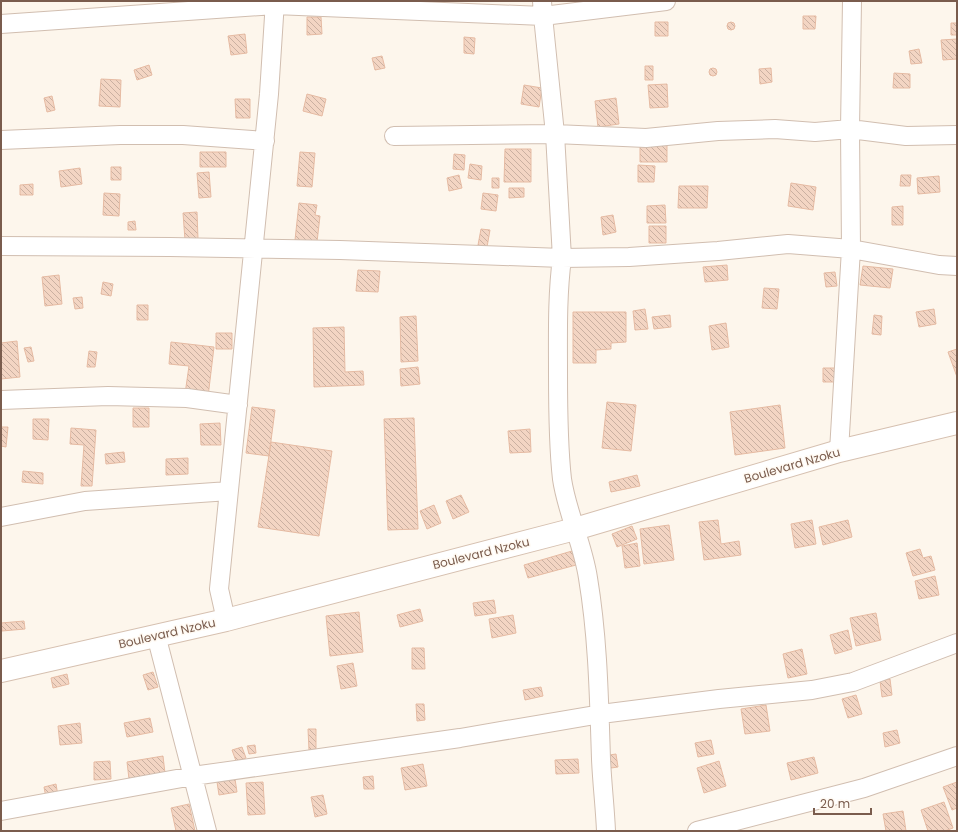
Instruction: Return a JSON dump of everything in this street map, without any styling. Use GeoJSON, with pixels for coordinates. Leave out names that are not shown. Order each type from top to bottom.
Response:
{"type":"FeatureCollection","features":[{"type":"Feature","properties":{"kind":"street"},"geometry":{"type":"LineString","coordinates":[[1,24],[275,3],[542,8],[666,1]]}},
{"type":"Feature","properties":{"kind":"street"},"geometry":{"type":"LineString","coordinates":[[839,451],[851,249],[850,129],[852,1]]}},
{"type":"Feature","properties":{"kind":"street"},"geometry":{"type":"LineString","coordinates":[[226,620],[219,589],[265,141],[275,3]]}},
{"type":"Feature","properties":{"kind":"street"},"geometry":{"type":"LineString","coordinates":[[542,8],[555,134],[562,258],[559,278],[558,431],[562,480],[575,530],[583,553],[588,578],[596,640],[601,714],[601,759],[606,831]]}},
{"type":"Feature","properties":{"kind":"street"},"geometry":{"type":"LineString","coordinates":[[394,136],[555,134],[646,138],[718,131],[775,129],[815,132],[850,129],[906,136],[957,135]]}},
{"type":"Feature","properties":{"kind":"street"},"geometry":{"type":"LineString","coordinates":[[1,140],[120,135],[183,135],[265,141]]}},
{"type":"Feature","properties":{"kind":"street"},"geometry":{"type":"LineString","coordinates":[[1,246],[340,250],[562,258],[629,258],[788,244],[851,249],[939,265],[957,266]]}},
{"type":"Feature","properties":{"kind":"street"},"geometry":{"type":"LineString","coordinates":[[1,400],[108,396],[187,398],[238,405]]}},
{"type":"Feature","properties":{"kind":"street","name":"Boulevard Nzoku"},"geometry":{"type":"LineString","coordinates":[[1,671],[226,620],[575,530],[839,451],[957,423]]}},
{"type":"Feature","properties":{"kind":"street"},"geometry":{"type":"LineString","coordinates":[[1,517],[85,501],[229,491]]}},
{"type":"Feature","properties":{"kind":"street"},"geometry":{"type":"LineString","coordinates":[[156,635],[207,831]]}},
{"type":"Feature","properties":{"kind":"street"},"geometry":{"type":"LineString","coordinates":[[1,811],[193,776],[460,738],[601,714],[719,699],[812,690],[853,682],[957,643]]}},
{"type":"Feature","properties":{"kind":"street"},"geometry":{"type":"LineString","coordinates":[[697,831],[864,788],[957,756]]}},
{"type":"Feature","properties":{"kind":"building"},"geometry":{"type":"Polygon","coordinates":[[[803,16],[816,16],[815,29],[803,29],[803,16]]]}},
{"type":"Feature","properties":{"kind":"building"},"geometry":{"type":"Polygon","coordinates":[[[307,17],[321,17],[322,34],[307,35],[307,17]]]}},
{"type":"Feature","properties":{"kind":"building"},"geometry":{"type":"Polygon","coordinates":[[[655,22],[668,22],[668,36],[655,36],[655,22]]]}},
{"type":"Feature","properties":{"kind":"building"},"geometry":{"type":"Polygon","coordinates":[[[729,22],[733,22],[735,26],[733,30],[729,30],[727,28],[727,24],[729,22]]]}},
{"type":"Feature","properties":{"kind":"building"},"geometry":{"type":"Polygon","coordinates":[[[951,23],[957,23],[957,35],[951,35],[951,23]]]}},
{"type":"Feature","properties":{"kind":"building"},"geometry":{"type":"Polygon","coordinates":[[[245,34],[247,53],[231,55],[228,36],[245,34]]]}},
{"type":"Feature","properties":{"kind":"building"},"geometry":{"type":"Polygon","coordinates":[[[464,37],[475,38],[474,54],[464,53],[464,37]]]}},
{"type":"Feature","properties":{"kind":"building"},"geometry":{"type":"Polygon","coordinates":[[[957,39],[957,59],[943,60],[941,40],[957,39]]]}},
{"type":"Feature","properties":{"kind":"building"},"geometry":{"type":"Polygon","coordinates":[[[919,49],[922,63],[911,64],[909,51],[919,49]]]}},
{"type":"Feature","properties":{"kind":"building"},"geometry":{"type":"Polygon","coordinates":[[[382,56],[385,68],[375,70],[372,58],[382,56]]]}},
{"type":"Feature","properties":{"kind":"building"},"geometry":{"type":"Polygon","coordinates":[[[149,65],[152,75],[137,80],[134,70],[149,65]]]}},
{"type":"Feature","properties":{"kind":"building"},"geometry":{"type":"Polygon","coordinates":[[[645,66],[653,66],[653,80],[645,80],[645,66]]]}},
{"type":"Feature","properties":{"kind":"building"},"geometry":{"type":"Polygon","coordinates":[[[711,68],[715,68],[717,72],[715,76],[711,76],[709,74],[709,70],[711,68]]]}},
{"type":"Feature","properties":{"kind":"building"},"geometry":{"type":"Polygon","coordinates":[[[771,68],[772,82],[760,84],[759,69],[771,68]]]}},
{"type":"Feature","properties":{"kind":"building"},"geometry":{"type":"Polygon","coordinates":[[[894,73],[910,74],[910,88],[893,88],[894,73]]]}},
{"type":"Feature","properties":{"kind":"building"},"geometry":{"type":"Polygon","coordinates":[[[101,79],[121,80],[120,107],[99,106],[101,79]]]}},
{"type":"Feature","properties":{"kind":"building"},"geometry":{"type":"Polygon","coordinates":[[[667,84],[668,107],[650,108],[648,85],[667,84]]]}},
{"type":"Feature","properties":{"kind":"building"},"geometry":{"type":"Polygon","coordinates":[[[524,85],[542,88],[539,107],[521,104],[524,85]]]}},
{"type":"Feature","properties":{"kind":"building"},"geometry":{"type":"Polygon","coordinates":[[[307,94],[326,99],[322,116],[303,111],[307,94]]]}},
{"type":"Feature","properties":{"kind":"building"},"geometry":{"type":"Polygon","coordinates":[[[52,96],[55,110],[47,112],[44,98],[52,96]]]}},
{"type":"Feature","properties":{"kind":"building"},"geometry":{"type":"Polygon","coordinates":[[[616,98],[619,124],[598,127],[595,101],[616,98]]]}},
{"type":"Feature","properties":{"kind":"building"},"geometry":{"type":"Polygon","coordinates":[[[235,99],[250,99],[250,118],[236,118],[235,99]]]}},
{"type":"Feature","properties":{"kind":"building"},"geometry":{"type":"Polygon","coordinates":[[[640,144],[667,144],[667,162],[640,162],[640,144]]]}},
{"type":"Feature","properties":{"kind":"building"},"geometry":{"type":"Polygon","coordinates":[[[505,149],[531,149],[531,182],[504,182],[505,149]]]}},
{"type":"Feature","properties":{"kind":"building"},"geometry":{"type":"Polygon","coordinates":[[[200,152],[226,152],[226,167],[200,167],[200,152]]]}},
{"type":"Feature","properties":{"kind":"building"},"geometry":{"type":"Polygon","coordinates":[[[300,152],[315,153],[312,187],[297,186],[300,152]]]}},
{"type":"Feature","properties":{"kind":"building"},"geometry":{"type":"Polygon","coordinates":[[[454,154],[465,155],[464,170],[453,169],[454,154]]]}},
{"type":"Feature","properties":{"kind":"building"},"geometry":{"type":"Polygon","coordinates":[[[470,164],[482,166],[481,180],[468,178],[470,164]]]}},
{"type":"Feature","properties":{"kind":"building"},"geometry":{"type":"Polygon","coordinates":[[[638,165],[655,166],[654,182],[638,182],[638,165]]]}},
{"type":"Feature","properties":{"kind":"building"},"geometry":{"type":"Polygon","coordinates":[[[111,167],[121,167],[121,180],[111,180],[111,167]]]}},
{"type":"Feature","properties":{"kind":"building"},"geometry":{"type":"Polygon","coordinates":[[[80,168],[82,184],[61,187],[59,171],[80,168]]]}},
{"type":"Feature","properties":{"kind":"building"},"geometry":{"type":"Polygon","coordinates":[[[209,172],[211,197],[199,198],[197,173],[209,172]]]}},
{"type":"Feature","properties":{"kind":"building"},"geometry":{"type":"Polygon","coordinates":[[[459,175],[462,188],[449,191],[447,178],[459,175]]]}},
{"type":"Feature","properties":{"kind":"building"},"geometry":{"type":"Polygon","coordinates":[[[901,175],[911,175],[910,186],[900,186],[901,175]]]}},
{"type":"Feature","properties":{"kind":"building"},"geometry":{"type":"Polygon","coordinates":[[[939,176],[940,192],[918,194],[917,178],[939,176]]]}},
{"type":"Feature","properties":{"kind":"building"},"geometry":{"type":"Polygon","coordinates":[[[492,178],[499,178],[499,188],[492,188],[492,178]]]}},
{"type":"Feature","properties":{"kind":"building"},"geometry":{"type":"Polygon","coordinates":[[[791,183],[816,187],[813,210],[788,206],[791,183]]]}},
{"type":"Feature","properties":{"kind":"building"},"geometry":{"type":"Polygon","coordinates":[[[33,184],[33,195],[20,195],[20,185],[33,184]]]}},
{"type":"Feature","properties":{"kind":"building"},"geometry":{"type":"Polygon","coordinates":[[[679,186],[708,186],[707,208],[678,208],[679,186]]]}},
{"type":"Feature","properties":{"kind":"building"},"geometry":{"type":"Polygon","coordinates":[[[509,188],[524,188],[524,197],[509,198],[509,188]]]}},
{"type":"Feature","properties":{"kind":"building"},"geometry":{"type":"Polygon","coordinates":[[[104,193],[120,194],[119,216],[103,215],[104,193]]]}},
{"type":"Feature","properties":{"kind":"building"},"geometry":{"type":"Polygon","coordinates":[[[483,193],[498,195],[496,211],[481,209],[483,193]]]}},
{"type":"Feature","properties":{"kind":"building"},"geometry":{"type":"Polygon","coordinates":[[[299,203],[317,205],[315,215],[320,216],[317,242],[295,240],[299,203]]]}},
{"type":"Feature","properties":{"kind":"building"},"geometry":{"type":"Polygon","coordinates":[[[665,205],[666,223],[647,223],[647,206],[665,205]]]}},
{"type":"Feature","properties":{"kind":"building"},"geometry":{"type":"Polygon","coordinates":[[[903,206],[903,225],[892,225],[892,207],[903,206]]]}},
{"type":"Feature","properties":{"kind":"building"},"geometry":{"type":"Polygon","coordinates":[[[197,212],[198,239],[185,240],[183,213],[197,212]]]}},
{"type":"Feature","properties":{"kind":"building"},"geometry":{"type":"Polygon","coordinates":[[[613,215],[616,232],[603,235],[601,217],[613,215]]]}},
{"type":"Feature","properties":{"kind":"building"},"geometry":{"type":"Polygon","coordinates":[[[135,221],[136,230],[128,230],[128,222],[135,221]]]}},
{"type":"Feature","properties":{"kind":"building"},"geometry":{"type":"Polygon","coordinates":[[[649,226],[666,226],[666,243],[649,243],[649,226]]]}},
{"type":"Feature","properties":{"kind":"building"},"geometry":{"type":"Polygon","coordinates":[[[481,229],[490,230],[487,247],[478,245],[481,229]]]}},
{"type":"Feature","properties":{"kind":"building"},"geometry":{"type":"Polygon","coordinates":[[[727,265],[728,280],[705,282],[703,267],[727,265]]]}},
{"type":"Feature","properties":{"kind":"building"},"geometry":{"type":"Polygon","coordinates":[[[863,266],[893,269],[890,288],[860,285],[863,266]]]}},
{"type":"Feature","properties":{"kind":"building"},"geometry":{"type":"Polygon","coordinates":[[[358,270],[380,271],[378,292],[356,291],[358,270]]]}},
{"type":"Feature","properties":{"kind":"building"},"geometry":{"type":"Polygon","coordinates":[[[835,272],[837,286],[826,287],[824,273],[835,272]]]}},
{"type":"Feature","properties":{"kind":"building"},"geometry":{"type":"Polygon","coordinates":[[[59,275],[62,304],[45,306],[42,277],[59,275]]]}},
{"type":"Feature","properties":{"kind":"building"},"geometry":{"type":"Polygon","coordinates":[[[103,282],[113,284],[111,296],[101,294],[103,282]]]}},
{"type":"Feature","properties":{"kind":"building"},"geometry":{"type":"Polygon","coordinates":[[[764,288],[779,289],[777,309],[762,308],[764,288]]]}},
{"type":"Feature","properties":{"kind":"building"},"geometry":{"type":"Polygon","coordinates":[[[82,297],[83,308],[75,309],[73,298],[82,297]]]}},
{"type":"Feature","properties":{"kind":"building"},"geometry":{"type":"Polygon","coordinates":[[[137,305],[148,305],[148,320],[137,320],[137,305]]]}},
{"type":"Feature","properties":{"kind":"building"},"geometry":{"type":"Polygon","coordinates":[[[645,309],[648,329],[635,330],[633,311],[645,309]]]}},
{"type":"Feature","properties":{"kind":"building"},"geometry":{"type":"Polygon","coordinates":[[[934,309],[936,324],[919,327],[916,312],[934,309]]]}},
{"type":"Feature","properties":{"kind":"building"},"geometry":{"type":"Polygon","coordinates":[[[573,312],[626,312],[626,342],[611,343],[611,349],[596,350],[596,363],[573,363],[573,312]]]}},
{"type":"Feature","properties":{"kind":"building"},"geometry":{"type":"Polygon","coordinates":[[[670,315],[671,327],[654,329],[652,317],[670,315]]]}},
{"type":"Feature","properties":{"kind":"building"},"geometry":{"type":"Polygon","coordinates":[[[874,315],[882,316],[881,335],[872,334],[874,315]]]}},
{"type":"Feature","properties":{"kind":"building"},"geometry":{"type":"Polygon","coordinates":[[[416,316],[418,361],[401,362],[400,317],[416,316]]]}},
{"type":"Feature","properties":{"kind":"building"},"geometry":{"type":"Polygon","coordinates":[[[726,323],[729,347],[712,350],[709,326],[726,323]]]}},
{"type":"Feature","properties":{"kind":"building"},"geometry":{"type":"Polygon","coordinates":[[[344,327],[345,372],[363,371],[364,385],[314,387],[313,328],[344,327]]]}},
{"type":"Feature","properties":{"kind":"building"},"geometry":{"type":"Polygon","coordinates":[[[216,333],[232,333],[232,349],[216,349],[216,333]]]}},
{"type":"Feature","properties":{"kind":"building"},"geometry":{"type":"Polygon","coordinates":[[[17,341],[20,377],[1,379],[1,343],[17,341]]]}},
{"type":"Feature","properties":{"kind":"building"},"geometry":{"type":"Polygon","coordinates":[[[171,342],[214,347],[208,397],[185,394],[189,366],[169,364],[171,342]]]}},
{"type":"Feature","properties":{"kind":"building"},"geometry":{"type":"Polygon","coordinates":[[[31,347],[34,361],[28,362],[24,348],[31,347]]]}},
{"type":"Feature","properties":{"kind":"building"},"geometry":{"type":"Polygon","coordinates":[[[957,349],[957,377],[948,352],[957,349]]]}},
{"type":"Feature","properties":{"kind":"building"},"geometry":{"type":"Polygon","coordinates":[[[89,351],[97,352],[95,367],[87,367],[89,351]]]}},
{"type":"Feature","properties":{"kind":"building"},"geometry":{"type":"Polygon","coordinates":[[[418,367],[420,384],[401,386],[400,369],[418,367]]]}},
{"type":"Feature","properties":{"kind":"building"},"geometry":{"type":"Polygon","coordinates":[[[823,368],[836,368],[835,382],[823,382],[823,368]]]}},
{"type":"Feature","properties":{"kind":"building"},"geometry":{"type":"Polygon","coordinates":[[[607,402],[636,405],[631,451],[602,448],[607,402]]]}},
{"type":"Feature","properties":{"kind":"building"},"geometry":{"type":"Polygon","coordinates":[[[780,405],[785,448],[735,455],[730,412],[780,405]]]}},
{"type":"Feature","properties":{"kind":"building"},"geometry":{"type":"Polygon","coordinates":[[[252,407],[275,410],[269,456],[246,453],[252,407]]]}},
{"type":"Feature","properties":{"kind":"building"},"geometry":{"type":"Polygon","coordinates":[[[133,408],[149,408],[149,427],[133,427],[133,408]]]}},
{"type":"Feature","properties":{"kind":"building"},"geometry":{"type":"Polygon","coordinates":[[[414,418],[418,529],[388,530],[384,419],[414,418]]]}},
{"type":"Feature","properties":{"kind":"building"},"geometry":{"type":"Polygon","coordinates":[[[33,419],[49,419],[48,440],[33,439],[33,419]]]}},
{"type":"Feature","properties":{"kind":"building"},"geometry":{"type":"Polygon","coordinates":[[[220,423],[221,445],[201,445],[200,424],[220,423]]]}},
{"type":"Feature","properties":{"kind":"building"},"geometry":{"type":"Polygon","coordinates":[[[1,427],[8,427],[6,447],[1,446],[1,427]]]}},
{"type":"Feature","properties":{"kind":"building"},"geometry":{"type":"Polygon","coordinates":[[[71,428],[96,430],[92,486],[81,486],[84,445],[70,444],[71,428]]]}},
{"type":"Feature","properties":{"kind":"building"},"geometry":{"type":"Polygon","coordinates":[[[530,429],[531,452],[510,453],[508,431],[530,429]]]}},
{"type":"Feature","properties":{"kind":"building"},"geometry":{"type":"Polygon","coordinates":[[[271,442],[332,451],[319,536],[258,527],[271,442]]]}},
{"type":"Feature","properties":{"kind":"building"},"geometry":{"type":"Polygon","coordinates":[[[124,452],[125,462],[106,464],[105,454],[124,452]]]}},
{"type":"Feature","properties":{"kind":"building"},"geometry":{"type":"Polygon","coordinates":[[[188,458],[188,474],[166,475],[166,459],[188,458]]]}},
{"type":"Feature","properties":{"kind":"building"},"geometry":{"type":"Polygon","coordinates":[[[23,471],[43,473],[43,484],[22,482],[23,471]]]}},
{"type":"Feature","properties":{"kind":"building"},"geometry":{"type":"Polygon","coordinates":[[[637,475],[640,486],[611,492],[609,482],[637,475]]]}},
{"type":"Feature","properties":{"kind":"building"},"geometry":{"type":"Polygon","coordinates":[[[461,495],[469,512],[453,519],[446,501],[461,495]]]}},
{"type":"Feature","properties":{"kind":"building"},"geometry":{"type":"Polygon","coordinates":[[[434,505],[441,523],[427,529],[420,511],[434,505]]]}},
{"type":"Feature","properties":{"kind":"building"},"geometry":{"type":"Polygon","coordinates":[[[718,520],[721,544],[739,541],[741,555],[704,560],[699,522],[718,520]]]}},
{"type":"Feature","properties":{"kind":"building"},"geometry":{"type":"Polygon","coordinates":[[[812,520],[816,544],[795,548],[791,524],[812,520]]]}},
{"type":"Feature","properties":{"kind":"building"},"geometry":{"type":"Polygon","coordinates":[[[848,520],[852,537],[823,545],[819,527],[848,520]]]}},
{"type":"Feature","properties":{"kind":"building"},"geometry":{"type":"Polygon","coordinates":[[[669,525],[674,560],[644,564],[640,529],[669,525]]]}},
{"type":"Feature","properties":{"kind":"building"},"geometry":{"type":"Polygon","coordinates":[[[632,526],[637,539],[617,547],[612,534],[632,526]]]}},
{"type":"Feature","properties":{"kind":"building"},"geometry":{"type":"Polygon","coordinates":[[[637,543],[640,566],[625,568],[622,546],[637,543]]]}},
{"type":"Feature","properties":{"kind":"building"},"geometry":{"type":"Polygon","coordinates":[[[920,549],[923,558],[931,556],[935,570],[913,576],[906,553],[920,549]]]}},
{"type":"Feature","properties":{"kind":"building"},"geometry":{"type":"Polygon","coordinates":[[[572,551],[576,565],[528,578],[524,565],[572,551]]]}},
{"type":"Feature","properties":{"kind":"building"},"geometry":{"type":"Polygon","coordinates":[[[935,576],[939,595],[919,599],[915,581],[935,576]]]}},
{"type":"Feature","properties":{"kind":"building"},"geometry":{"type":"Polygon","coordinates":[[[494,600],[496,613],[475,616],[473,603],[494,600]]]}},
{"type":"Feature","properties":{"kind":"building"},"geometry":{"type":"Polygon","coordinates":[[[420,609],[423,621],[400,627],[397,615],[420,609]]]}},
{"type":"Feature","properties":{"kind":"building"},"geometry":{"type":"Polygon","coordinates":[[[359,612],[363,652],[330,656],[326,616],[359,612]]]}},
{"type":"Feature","properties":{"kind":"building"},"geometry":{"type":"Polygon","coordinates":[[[876,613],[881,640],[856,646],[850,618],[876,613]]]}},
{"type":"Feature","properties":{"kind":"building"},"geometry":{"type":"Polygon","coordinates":[[[513,615],[516,633],[492,638],[489,619],[513,615]]]}},
{"type":"Feature","properties":{"kind":"building"},"geometry":{"type":"Polygon","coordinates":[[[24,621],[25,629],[2,631],[1,623],[24,621]]]}},
{"type":"Feature","properties":{"kind":"building"},"geometry":{"type":"Polygon","coordinates":[[[848,630],[852,649],[835,654],[830,635],[848,630]]]}},
{"type":"Feature","properties":{"kind":"building"},"geometry":{"type":"Polygon","coordinates":[[[412,648],[424,648],[425,669],[412,669],[412,648]]]}},
{"type":"Feature","properties":{"kind":"building"},"geometry":{"type":"Polygon","coordinates":[[[802,649],[807,674],[788,678],[783,654],[802,649]]]}},
{"type":"Feature","properties":{"kind":"building"},"geometry":{"type":"Polygon","coordinates":[[[353,663],[357,686],[341,689],[337,666],[353,663]]]}},
{"type":"Feature","properties":{"kind":"building"},"geometry":{"type":"Polygon","coordinates":[[[153,672],[158,687],[148,690],[143,675],[153,672]]]}},
{"type":"Feature","properties":{"kind":"building"},"geometry":{"type":"Polygon","coordinates":[[[67,674],[69,684],[53,688],[51,678],[67,674]]]}},
{"type":"Feature","properties":{"kind":"building"},"geometry":{"type":"Polygon","coordinates":[[[890,679],[892,695],[882,697],[880,681],[890,679]]]}},
{"type":"Feature","properties":{"kind":"building"},"geometry":{"type":"Polygon","coordinates":[[[541,687],[543,696],[525,700],[523,690],[541,687]]]}},
{"type":"Feature","properties":{"kind":"building"},"geometry":{"type":"Polygon","coordinates":[[[856,695],[862,714],[848,718],[842,699],[856,695]]]}},
{"type":"Feature","properties":{"kind":"building"},"geometry":{"type":"Polygon","coordinates":[[[416,704],[424,704],[425,720],[417,721],[416,704]]]}},
{"type":"Feature","properties":{"kind":"building"},"geometry":{"type":"Polygon","coordinates":[[[766,705],[770,731],[745,734],[741,709],[766,705]]]}},
{"type":"Feature","properties":{"kind":"building"},"geometry":{"type":"Polygon","coordinates":[[[150,718],[153,732],[127,737],[124,723],[150,718]]]}},
{"type":"Feature","properties":{"kind":"building"},"geometry":{"type":"Polygon","coordinates":[[[80,723],[82,743],[60,745],[58,726],[80,723]]]}},
{"type":"Feature","properties":{"kind":"building"},"geometry":{"type":"Polygon","coordinates":[[[308,729],[316,729],[316,749],[309,750],[308,729]]]}},
{"type":"Feature","properties":{"kind":"building"},"geometry":{"type":"Polygon","coordinates":[[[897,730],[900,743],[885,747],[883,733],[897,730]]]}},
{"type":"Feature","properties":{"kind":"building"},"geometry":{"type":"Polygon","coordinates":[[[711,740],[714,754],[698,757],[695,743],[711,740]]]}},
{"type":"Feature","properties":{"kind":"building"},"geometry":{"type":"Polygon","coordinates":[[[255,745],[256,753],[249,754],[247,746],[255,745]]]}},
{"type":"Feature","properties":{"kind":"building"},"geometry":{"type":"Polygon","coordinates":[[[242,747],[246,758],[236,761],[232,750],[242,747]]]}},
{"type":"Feature","properties":{"kind":"building"},"geometry":{"type":"Polygon","coordinates":[[[616,754],[618,767],[604,769],[603,756],[616,754]]]}},
{"type":"Feature","properties":{"kind":"building"},"geometry":{"type":"Polygon","coordinates":[[[163,756],[165,773],[129,779],[127,762],[163,756]]]}},
{"type":"Feature","properties":{"kind":"building"},"geometry":{"type":"Polygon","coordinates":[[[814,757],[818,773],[791,780],[787,763],[814,757]]]}},
{"type":"Feature","properties":{"kind":"building"},"geometry":{"type":"Polygon","coordinates":[[[578,759],[579,773],[556,774],[555,760],[578,759]]]}},
{"type":"Feature","properties":{"kind":"building"},"geometry":{"type":"Polygon","coordinates":[[[110,761],[111,779],[94,780],[94,762],[110,761]]]}},
{"type":"Feature","properties":{"kind":"building"},"geometry":{"type":"Polygon","coordinates":[[[719,761],[726,786],[704,793],[697,768],[719,761]]]}},
{"type":"Feature","properties":{"kind":"building"},"geometry":{"type":"Polygon","coordinates":[[[423,764],[427,786],[405,790],[401,768],[423,764]]]}},
{"type":"Feature","properties":{"kind":"building"},"geometry":{"type":"Polygon","coordinates":[[[373,776],[374,789],[364,789],[363,777],[373,776]]]}},
{"type":"Feature","properties":{"kind":"building"},"geometry":{"type":"Polygon","coordinates":[[[235,779],[237,792],[219,795],[217,782],[235,779]]]}},
{"type":"Feature","properties":{"kind":"building"},"geometry":{"type":"Polygon","coordinates":[[[263,782],[265,814],[248,815],[246,783],[263,782]]]}},
{"type":"Feature","properties":{"kind":"building"},"geometry":{"type":"Polygon","coordinates":[[[957,782],[957,808],[952,810],[943,787],[957,782]]]}},
{"type":"Feature","properties":{"kind":"building"},"geometry":{"type":"Polygon","coordinates":[[[56,784],[58,796],[46,798],[44,787],[56,784]]]}},
{"type":"Feature","properties":{"kind":"building"},"geometry":{"type":"Polygon","coordinates":[[[323,795],[327,814],[315,817],[311,797],[323,795]]]}},
{"type":"Feature","properties":{"kind":"building"},"geometry":{"type":"Polygon","coordinates":[[[944,802],[953,828],[945,831],[928,831],[921,810],[944,802]]]}},
{"type":"Feature","properties":{"kind":"building"},"geometry":{"type":"Polygon","coordinates":[[[189,804],[195,831],[176,831],[171,808],[189,804]]]}},
{"type":"Feature","properties":{"kind":"building"},"geometry":{"type":"Polygon","coordinates":[[[903,811],[906,831],[886,831],[883,814],[903,811]]]}}]}
